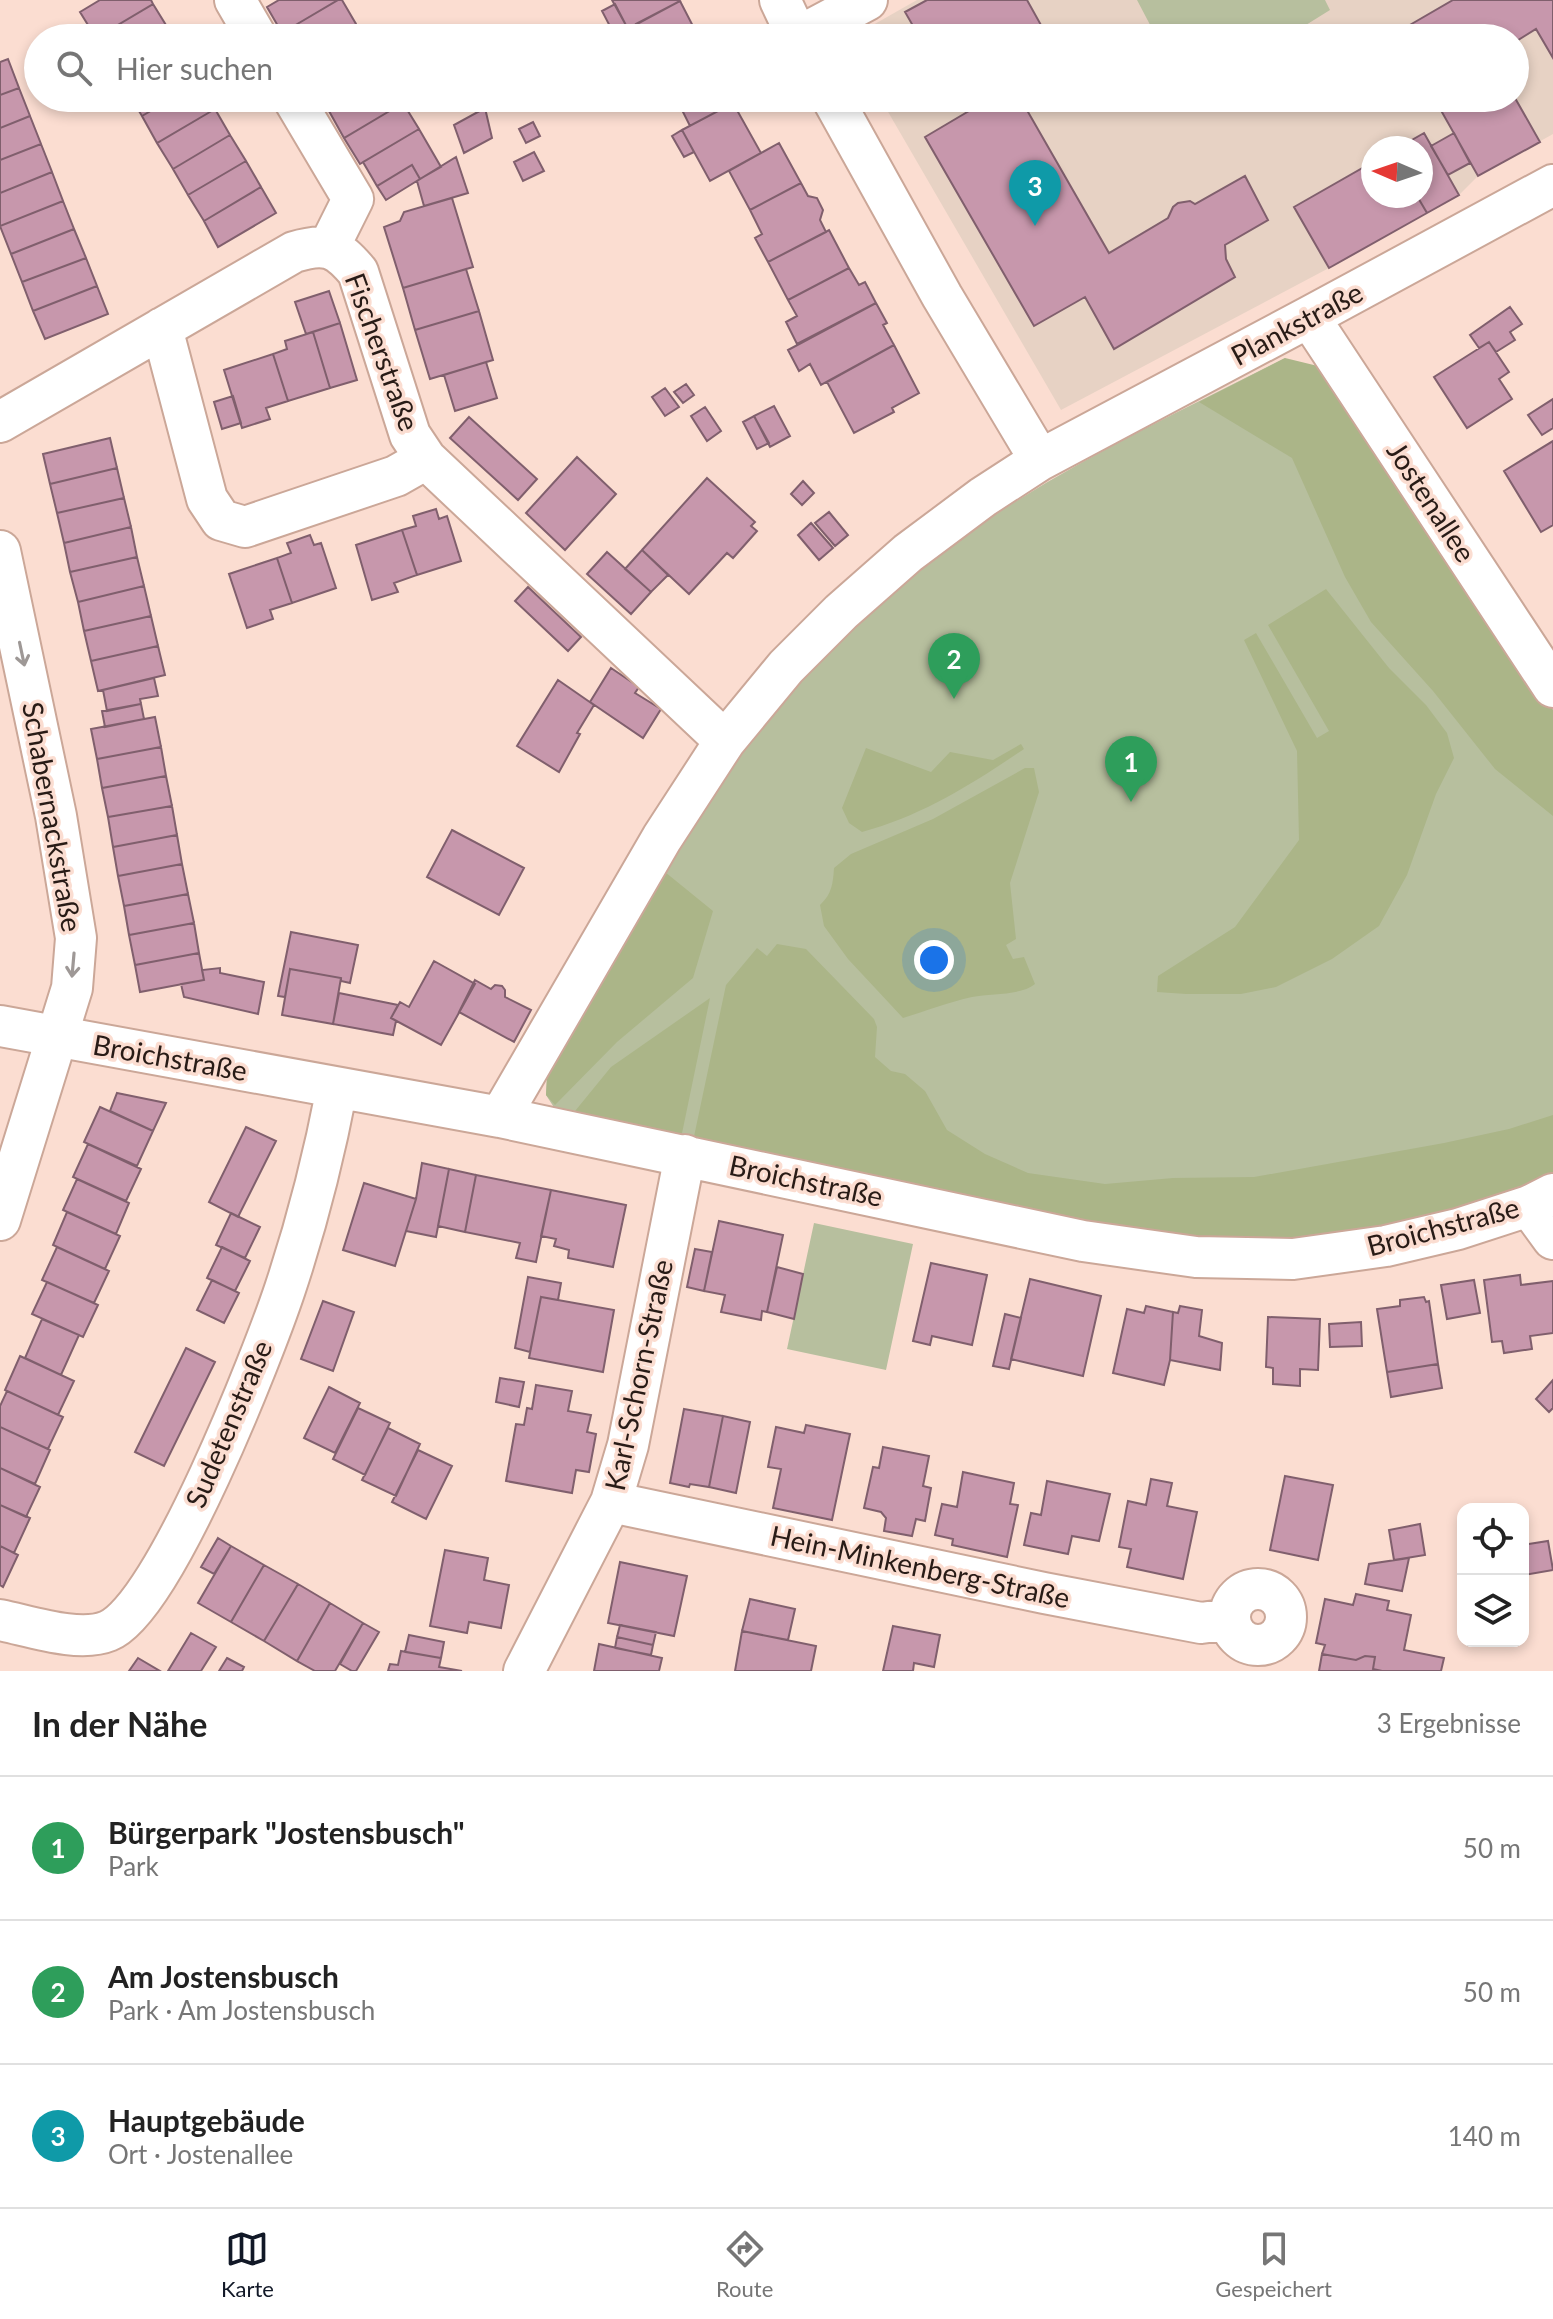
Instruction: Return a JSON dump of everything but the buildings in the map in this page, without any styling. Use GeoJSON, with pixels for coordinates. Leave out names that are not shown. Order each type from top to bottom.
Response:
{"type":"FeatureCollection","features":[{"type":"Feature","properties":{"kind":"street"},"geometry":{"type":"LineString","coordinates":[[235,0],[249,24]]}},
{"type":"Feature","properties":{"kind":"street"},"geometry":{"type":"LineString","coordinates":[[780,0],[791,24]]}},
{"type":"Feature","properties":{"kind":"street"},"geometry":{"type":"LineString","coordinates":[[823,24],[867,0]]}},
{"type":"Feature","properties":{"kind":"street"},"geometry":{"type":"LineString","coordinates":[[301,112],[353,199],[329,247]]}},
{"type":"Feature","properties":{"kind":"street"},"geometry":{"type":"LineString","coordinates":[[840,112],[942,296],[1040,460]]}},
{"type":"Feature","properties":{"kind":"street","name":"Plankstraße"},"geometry":{"type":"LineString","coordinates":[[500,1117],[662,838],[725,741],[786,667],[841,612],[908,553],[983,497],[1040,460],[1553,185]]}},
{"type":"Feature","properties":{"kind":"street","name":"Fischerstraße"},"geometry":{"type":"LineString","coordinates":[[0,422],[294,252],[312,247],[329,247],[344,256],[358,272],[410,435],[426,459],[725,741]]}},
{"type":"Feature","properties":{"kind":"street","name":"Jostenallee"},"geometry":{"type":"LineString","coordinates":[[1309,317],[1553,687]]}},
{"type":"Feature","properties":{"kind":"street","name":"Fischerstraße"},"geometry":{"type":"LineString","coordinates":[[162,328],[207,499],[221,520],[245,527],[396,476],[426,459]]}},
{"type":"Feature","properties":{"kind":"street","name":"Schabernackstraße"},"geometry":{"type":"LineString","coordinates":[[0,551],[56,816],[76,938],[72,988],[0,1220]]}},
{"type":"Feature","properties":{"kind":"street","name":"Broichstraße"},"geometry":{"type":"LineString","coordinates":[[0,1026],[500,1117],[1083,1241],[1196,1257],[1293,1259],[1386,1246],[1458,1229],[1541,1200]]}},
{"type":"Feature","properties":{"kind":"street","name":"Sudetenstraße"},"geometry":{"type":"LineString","coordinates":[[0,1620],[68,1634],[98,1633],[108,1631],[128,1618],[148,1592],[228,1435],[276,1315],[323,1163],[337,1088]]}},
{"type":"Feature","properties":{"kind":"street","name":"Karl-Schorn-Straße"},"geometry":{"type":"LineString","coordinates":[[524,1671],[611,1502],[628,1445],[685,1155]]}},
{"type":"Feature","properties":{"kind":"street"},"geometry":{"type":"LineString","coordinates":[[1541,1200],[1553,1239]]}},
{"type":"Feature","properties":{"kind":"street","name":"Hein-Minkenberg-Straße"},"geometry":{"type":"LineString","coordinates":[[611,1502],[1173,1618],[1201,1623],[1230,1619]]}},
{"type":"Feature","properties":{"kind":"shaded area"},"geometry":{"type":"Polygon","coordinates":[[[917,0],[1553,0],[1553,134],[1478,176],[1459,195],[1329,268],[1061,410],[888,112],[1529,112],[1529,24],[875,24],[917,0]]]}},
{"type":"Feature","properties":{"kind":"green space"},"geometry":{"type":"Polygon","coordinates":[[[1137,0],[1325,0],[1330,10],[1308,24],[1150,24],[1137,0]]]}},
{"type":"Feature","properties":{"kind":"green space"},"geometry":{"type":"Polygon","coordinates":[[[1285,358],[1553,710],[1553,1178],[1195,1243],[557,1112],[546,1095],[547,1077],[663,873],[740,756],[825,656],[922,567],[993,516],[1100,452],[1285,358]]]}},
{"type":"Feature","properties":{"kind":"green space"},"geometry":{"type":"Polygon","coordinates":[[[1285,358],[1326,368],[1553,710],[1553,816],[1495,769],[1433,691],[1371,622],[1345,577],[1292,458],[1199,402],[1285,358]]]}},
{"type":"Feature","properties":{"kind":"green space"},"geometry":{"type":"Polygon","coordinates":[[[1326,589],[1389,668],[1426,705],[1447,733],[1454,758],[1436,794],[1407,875],[1379,926],[1332,959],[1276,987],[1241,994],[1157,992],[1158,976],[1235,927],[1299,840],[1297,751],[1244,640],[1256,633],[1317,738],[1329,731],[1268,625],[1326,589]]]}},
{"type":"Feature","properties":{"kind":"green space"},"geometry":{"type":"Polygon","coordinates":[[[1021,744],[1024,749],[966,786],[885,825],[862,832],[849,823],[842,808],[866,748],[931,772],[950,752],[993,760],[1021,744]]]}},
{"type":"Feature","properties":{"kind":"green space"},"geometry":{"type":"Polygon","coordinates":[[[1025,768],[1034,768],[1039,792],[1010,883],[1016,939],[1006,945],[1013,959],[1024,957],[1035,984],[1013,992],[963,999],[903,1018],[848,959],[824,926],[820,905],[831,888],[834,868],[851,854],[933,819],[1025,768]]]}},
{"type":"Feature","properties":{"kind":"green space"},"geometry":{"type":"Polygon","coordinates":[[[665,872],[713,911],[693,978],[617,1042],[555,1105],[546,1095],[547,1077],[665,872]]]}},
{"type":"Feature","properties":{"kind":"green space"},"geometry":{"type":"Polygon","coordinates":[[[777,944],[806,949],[874,1019],[877,1027],[875,1057],[891,1071],[905,1074],[925,1091],[947,1130],[985,1154],[1028,1173],[1105,1184],[1173,1178],[1254,1177],[1444,1143],[1509,1129],[1553,1115],[1553,1178],[1387,1231],[1290,1242],[1195,1243],[692,1146],[726,985],[757,948],[767,956],[777,944]]]}},
{"type":"Feature","properties":{"kind":"green space"},"geometry":{"type":"Polygon","coordinates":[[[710,998],[680,1143],[571,1116],[611,1067],[710,998]]]}},
{"type":"Feature","properties":{"kind":"green space"},"geometry":{"type":"Polygon","coordinates":[[[814,1223],[913,1244],[886,1370],[787,1349],[814,1223]]]}},
{"type":"Feature","properties":{"kind":"place","name":"Hauptgebäude"},"geometry":{"type":"Point","coordinates":[1035,226]}},
{"type":"Feature","properties":{"kind":"place","name":"Am Jostensbusch"},"geometry":{"type":"Point","coordinates":[954,699]}},
{"type":"Feature","properties":{"kind":"place","name":"Bürgerpark \"Jostensbusch\""},"geometry":{"type":"Point","coordinates":[1131,802]}}]}
